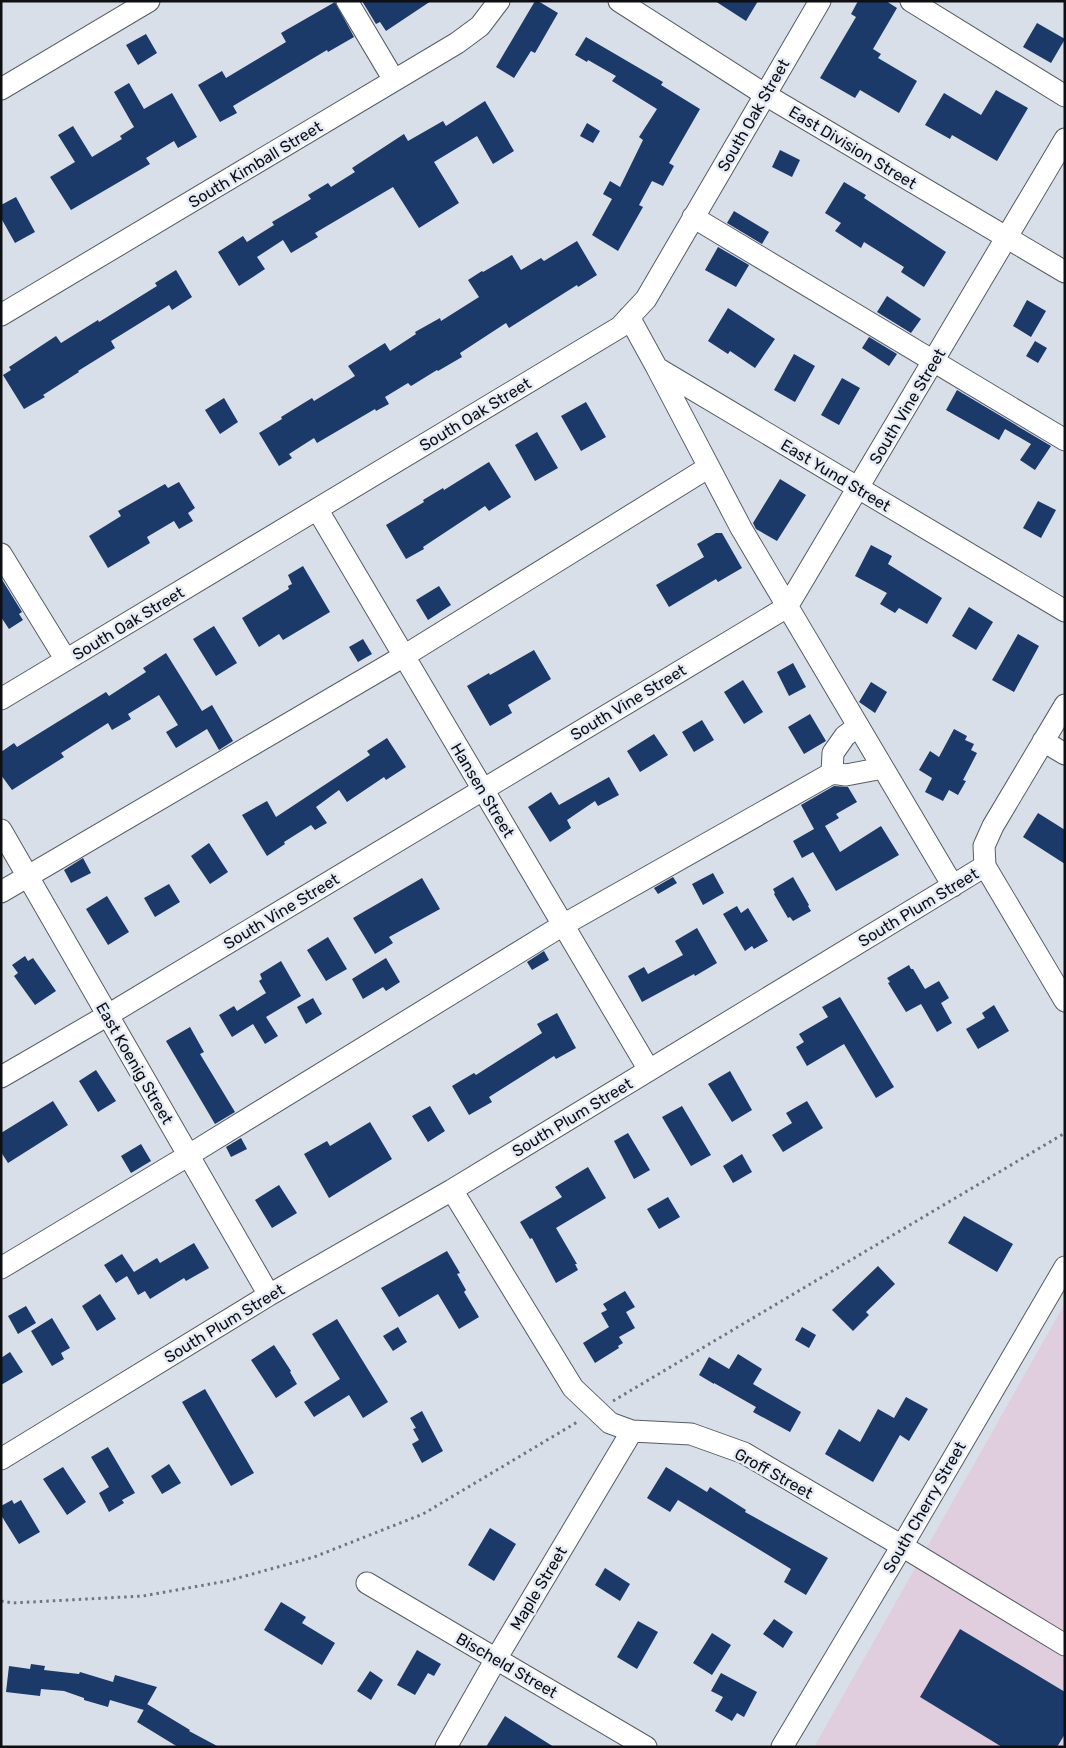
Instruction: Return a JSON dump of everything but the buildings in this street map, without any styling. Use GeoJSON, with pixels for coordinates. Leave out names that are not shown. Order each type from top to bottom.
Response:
{"type":"FeatureCollection","features":[{"type":"Feature","properties":{"kind":"street"},"geometry":{"type":"LineString","coordinates":[[1,89],[149,1]]}},
{"type":"Feature","properties":{"kind":"street"},"geometry":{"type":"LineString","coordinates":[[347,1],[394,80]]}},
{"type":"Feature","properties":{"kind":"street","name":"South Kimball Street"},"geometry":{"type":"LineString","coordinates":[[1,315],[457,43],[480,26],[499,1]]}},
{"type":"Feature","properties":{"kind":"street","name":"East Division Street"},"geometry":{"type":"LineString","coordinates":[[619,1],[764,94],[1065,272]]}},
{"type":"Feature","properties":{"kind":"street","name":"South Oak Street"},"geometry":{"type":"LineString","coordinates":[[1,699],[620,327],[646,299],[820,1]]}},
{"type":"Feature","properties":{"kind":"street"},"geometry":{"type":"LineString","coordinates":[[911,1],[1065,96]]}},
{"type":"Feature","properties":{"kind":"street","name":"South Vine Street"},"geometry":{"type":"LineString","coordinates":[[1,1076],[108,1015],[788,607],[1065,139]]}},
{"type":"Feature","properties":{"kind":"street"},"geometry":{"type":"LineString","coordinates":[[693,217],[1065,440]]}},
{"type":"Feature","properties":{"kind":"street"},"geometry":{"type":"LineString","coordinates":[[629,317],[741,528],[952,886]]}},
{"type":"Feature","properties":{"kind":"street","name":"East Yund Street"},"geometry":{"type":"LineString","coordinates":[[657,368],[1065,611]]}},
{"type":"Feature","properties":{"kind":"street"},"geometry":{"type":"LineString","coordinates":[[1,892],[404,656],[708,467]]}},
{"type":"Feature","properties":{"kind":"street","name":"Hansen Street"},"geometry":{"type":"LineString","coordinates":[[317,509],[649,1070]]}},
{"type":"Feature","properties":{"kind":"street"},"geometry":{"type":"LineString","coordinates":[[1,554],[66,660]]}},
{"type":"Feature","properties":{"kind":"street","name":"South Plum Street"},"geometry":{"type":"LineString","coordinates":[[1,1460],[269,1295],[452,1190],[985,866],[984,846],[993,826],[1065,705]]}},
{"type":"Feature","properties":{"kind":"street"},"geometry":{"type":"LineString","coordinates":[[832,773],[834,753],[845,736],[858,726]]}},
{"type":"Feature","properties":{"kind":"street"},"geometry":{"type":"LineString","coordinates":[[1043,741],[1065,754]]}},
{"type":"Feature","properties":{"kind":"street"},"geometry":{"type":"LineString","coordinates":[[1,1268],[188,1156],[563,925],[832,773],[846,775],[883,768]]}},
{"type":"Feature","properties":{"kind":"street","name":"East Koenig Street"},"geometry":{"type":"LineString","coordinates":[[1,830],[269,1295]]}},
{"type":"Feature","properties":{"kind":"street"},"geometry":{"type":"LineString","coordinates":[[985,866],[1065,1002]]}},
{"type":"Feature","properties":{"kind":"street","name":"Groff Street"},"geometry":{"type":"LineString","coordinates":[[452,1190],[573,1388],[610,1423],[632,1431],[691,1434],[744,1453],[1065,1645]]}},
{"type":"Feature","properties":{"kind":"street","name":"South Cherry Street"},"geometry":{"type":"LineString","coordinates":[[782,1747],[1065,1267]]}},
{"type":"Feature","properties":{"kind":"street","name":"Maple Street"},"geometry":{"type":"LineString","coordinates":[[446,1747],[496,1659],[632,1431]]}},
{"type":"Feature","properties":{"kind":"street","name":"Bischeld Street"},"geometry":{"type":"LineString","coordinates":[[367,1583],[646,1747]]}},
{"type":"Feature","properties":{"kind":"path"},"geometry":{"type":"LineString","coordinates":[[1,1601],[13,1604],[143,1596],[227,1581],[314,1557],[423,1514],[1065,1132]]}},
{"type":"Feature","properties":{"kind":"shaded area"},"geometry":{"type":"Polygon","coordinates":[[[1065,1303],[1065,1747],[814,1747],[1065,1303]]]}}]}
